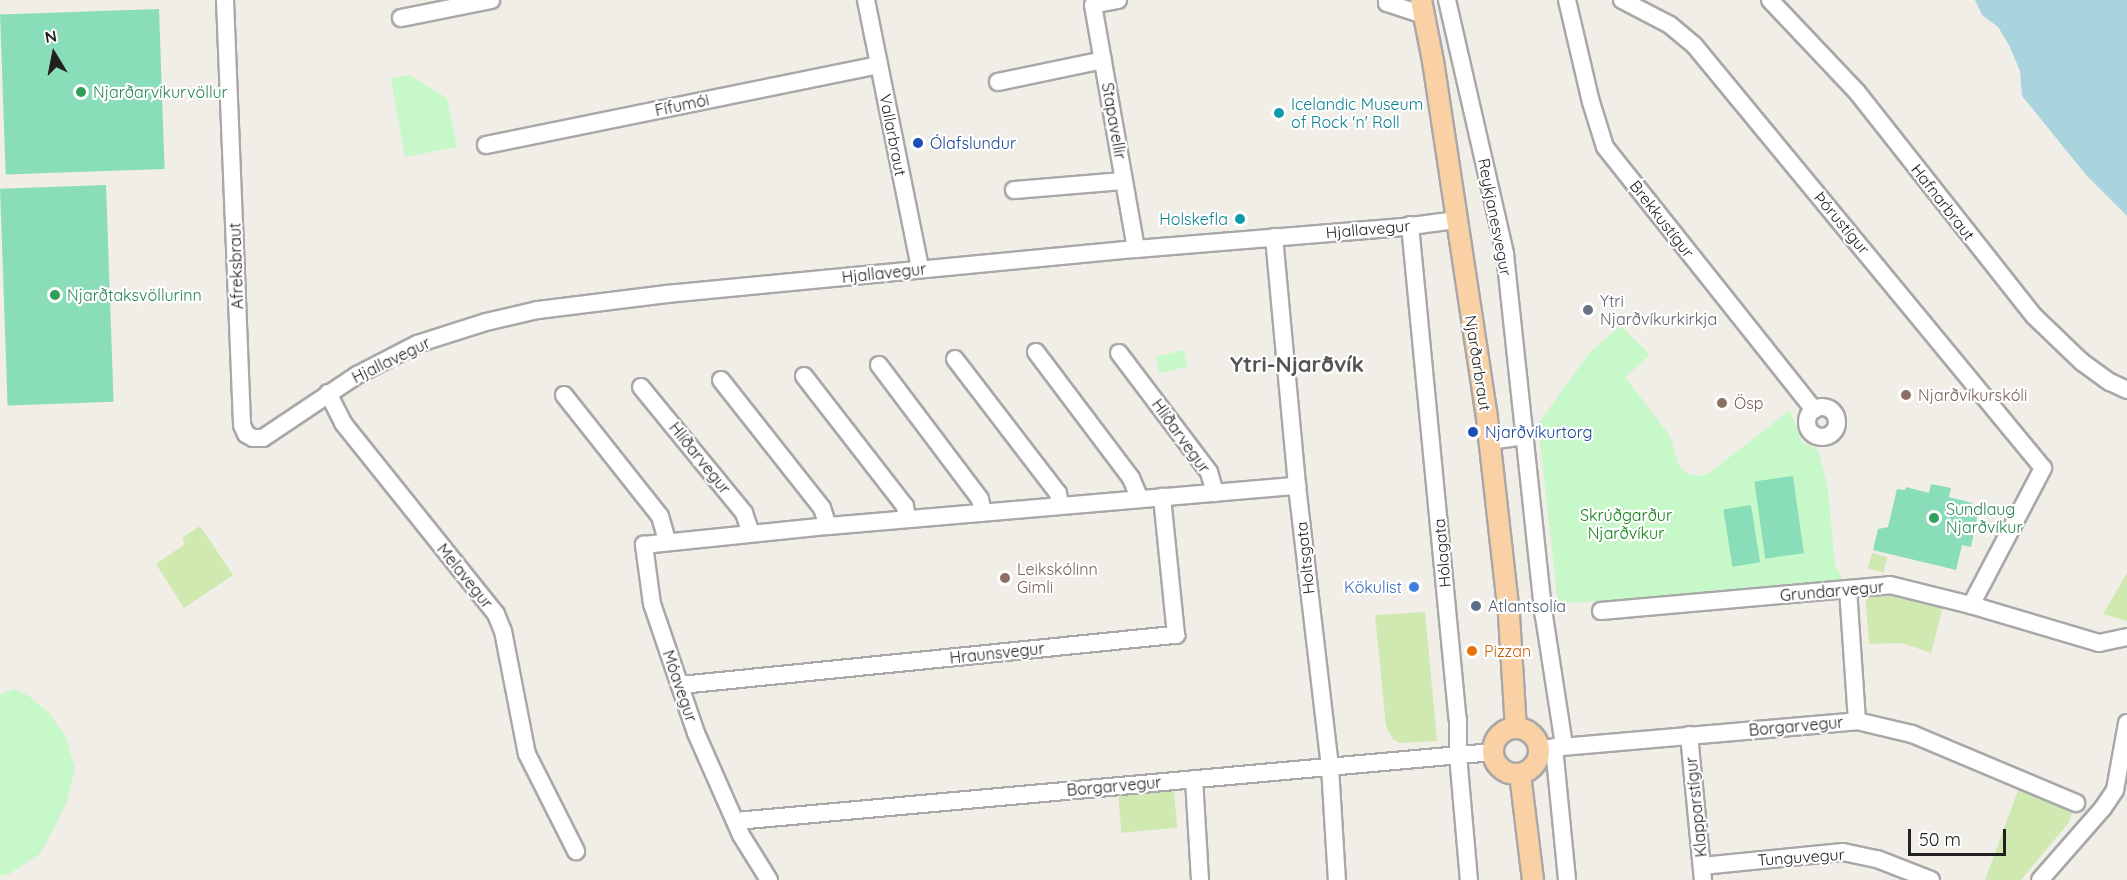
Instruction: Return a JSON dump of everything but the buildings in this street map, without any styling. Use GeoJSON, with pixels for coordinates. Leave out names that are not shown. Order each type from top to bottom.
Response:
{"type":"FeatureCollection","features":[{"type":"Feature","properties":{"kind":"main road","name":"Njarðarbraut"},"geometry":{"type":"LineString","coordinates":[[1423,7],[1489,441],[1509,615],[1516,728]]}},
{"type":"Feature","properties":{"kind":"main road"},"geometry":{"type":"LineString","coordinates":[[1516,728],[1552,747],[1520,774],[1512,774],[1498,766],[1493,752],[1494,744],[1502,733],[1516,728]]}},
{"type":"Feature","properties":{"kind":"main road"},"geometry":{"type":"LineString","coordinates":[[1520,774],[1533,880]]}},
{"type":"Feature","properties":{"kind":"street","name":"Afreksbraut"},"geometry":{"type":"LineString","coordinates":[[225,0],[242,425],[246,434],[253,438],[263,438],[328,393]]}},
{"type":"Feature","properties":{"kind":"street"},"geometry":{"type":"LineString","coordinates":[[401,18],[491,0]]}},
{"type":"Feature","properties":{"kind":"street","name":"Vallarbraut"},"geometry":{"type":"LineString","coordinates":[[866,0],[920,269]]}},
{"type":"Feature","properties":{"kind":"street","name":"Stapavellir"},"geometry":{"type":"LineString","coordinates":[[1118,0],[1093,5],[1136,249]]}},
{"type":"Feature","properties":{"kind":"street"},"geometry":{"type":"LineString","coordinates":[[1387,0],[1388,3],[1423,7]]}},
{"type":"Feature","properties":{"kind":"street","name":"Reykjanesvegur"},"geometry":{"type":"LineString","coordinates":[[1447,0],[1505,254],[1544,616],[1552,747],[1567,880]]}},
{"type":"Feature","properties":{"kind":"street","name":"Brekkustígur"},"geometry":{"type":"LineString","coordinates":[[1568,0],[1591,102],[1605,147],[1814,410]]}},
{"type":"Feature","properties":{"kind":"street","name":"Þórustígur"},"geometry":{"type":"LineString","coordinates":[[1622,0],[1670,25],[1694,45],[2043,468],[1971,604]]}},
{"type":"Feature","properties":{"kind":"street","name":"Hafnarbraut"},"geometry":{"type":"LineString","coordinates":[[1770,0],[1857,92],[2034,316],[2082,362],[2110,382],[2127,390]]}},
{"type":"Feature","properties":{"kind":"street","name":"Stapavellir"},"geometry":{"type":"LineString","coordinates":[[998,82],[1103,60]]}},
{"type":"Feature","properties":{"kind":"street","name":"Fífumói"},"geometry":{"type":"LineString","coordinates":[[486,145],[879,65]]}},
{"type":"Feature","properties":{"kind":"street","name":"Stapavellir"},"geometry":{"type":"LineString","coordinates":[[1014,190],[1124,181]]}},
{"type":"Feature","properties":{"kind":"street","name":"Hjallavegur"},"geometry":{"type":"LineString","coordinates":[[328,393],[417,344],[486,321],[585,302],[1456,220]]}},
{"type":"Feature","properties":{"kind":"street","name":"Hólagata"},"geometry":{"type":"LineString","coordinates":[[1410,225],[1458,720],[1458,755],[1469,880]]}},
{"type":"Feature","properties":{"kind":"street","name":"Holtsgata"},"geometry":{"type":"LineString","coordinates":[[1274,237],[1297,486],[1330,767],[1337,880]]}},
{"type":"Feature","properties":{"kind":"street"},"geometry":{"type":"LineString","coordinates":[[1036,352],[1131,478],[1140,499]]}},
{"type":"Feature","properties":{"kind":"street","name":"Hlíðarvegur"},"geometry":{"type":"LineString","coordinates":[[1119,352],[1209,472],[1215,493]]}},
{"type":"Feature","properties":{"kind":"street"},"geometry":{"type":"LineString","coordinates":[[955,359],[1058,493],[1060,506]]}},
{"type":"Feature","properties":{"kind":"street"},"geometry":{"type":"LineString","coordinates":[[879,365],[980,499],[983,513]]}},
{"type":"Feature","properties":{"kind":"street"},"geometry":{"type":"LineString","coordinates":[[804,376],[905,506],[907,519]]}},
{"type":"Feature","properties":{"kind":"street"},"geometry":{"type":"LineString","coordinates":[[721,380],[822,508],[828,526]]}},
{"type":"Feature","properties":{"kind":"street","name":"Hlíðarvegur"},"geometry":{"type":"LineString","coordinates":[[641,387],[744,513],[751,534]]}},
{"type":"Feature","properties":{"kind":"street","name":"Melavegur"},"geometry":{"type":"LineString","coordinates":[[328,393],[343,423],[496,614],[503,631],[527,754],[576,851]]}},
{"type":"Feature","properties":{"kind":"street"},"geometry":{"type":"LineString","coordinates":[[564,395],[660,516],[667,541]]}},
{"type":"Feature","properties":{"kind":"street"},"geometry":{"type":"LineString","coordinates":[[1489,441],[1526,436]]}},
{"type":"Feature","properties":{"kind":"street","name":"Hlíðarvegur"},"geometry":{"type":"LineString","coordinates":[[644,545],[828,526],[1297,486]]}},
{"type":"Feature","properties":{"kind":"street","name":"Hraunsvegur"},"geometry":{"type":"LineString","coordinates":[[681,685],[1176,635],[1162,497]]}},
{"type":"Feature","properties":{"kind":"street","name":"Móavegur"},"geometry":{"type":"LineString","coordinates":[[644,545],[652,604],[713,774],[741,835],[769,880]]}},
{"type":"Feature","properties":{"kind":"street","name":"Grundarvegur"},"geometry":{"type":"LineString","coordinates":[[1600,611],[1890,585],[1971,604],[2099,644],[2127,637]]}},
{"type":"Feature","properties":{"kind":"street"},"geometry":{"type":"LineString","coordinates":[[1848,589],[1857,721]]}},
{"type":"Feature","properties":{"kind":"street","name":"Borgarvegur"},"geometry":{"type":"LineString","coordinates":[[1552,747],[1857,721],[1912,734],[2076,803]]}},
{"type":"Feature","properties":{"kind":"street"},"geometry":{"type":"LineString","coordinates":[[2040,880],[2103,808],[2115,790],[2127,723]]}},
{"type":"Feature","properties":{"kind":"street","name":"Klapparstígur"},"geometry":{"type":"LineString","coordinates":[[1689,735],[1703,873]]}},
{"type":"Feature","properties":{"kind":"street","name":"Borgarvegur"},"geometry":{"type":"LineString","coordinates":[[736,821],[1493,752]]}},
{"type":"Feature","properties":{"kind":"street"},"geometry":{"type":"LineString","coordinates":[[1194,779],[1200,880]]}},
{"type":"Feature","properties":{"kind":"street","name":"Tunguvegur"},"geometry":{"type":"LineString","coordinates":[[1703,873],[1843,852],[1876,859],[1931,880]]}},
{"type":"Feature","properties":{"kind":"green space","name":"Njarðarvíkurvöllur"},"geometry":{"type":"Polygon","coordinates":[[[159,9],[165,169],[6,174],[0,15],[159,9]]]}},
{"type":"Feature","properties":{"kind":"green space"},"geometry":{"type":"Polygon","coordinates":[[[409,75],[447,98],[457,147],[405,157],[391,78],[409,75]]]}},
{"type":"Feature","properties":{"kind":"green space","name":"Njarðtaksvöllurinn"},"geometry":{"type":"Polygon","coordinates":[[[106,185],[114,402],[8,406],[0,189],[106,185]]]}},
{"type":"Feature","properties":{"kind":"green space","name":"Skrúðgarður Njarðvíkur"},"geometry":{"type":"Polygon","coordinates":[[[1621,326],[1650,355],[1625,377],[1670,436],[1679,466],[1688,474],[1698,476],[1708,474],[1790,410],[1802,442],[1818,450],[1828,489],[1835,565],[1848,589],[1766,596],[1558,603],[1538,424],[1590,352],[1621,326]]]}},
{"type":"Feature","properties":{"kind":"green space"},"geometry":{"type":"Polygon","coordinates":[[[1184,350],[1188,367],[1160,373],[1156,357],[1184,350]]]}},
{"type":"Feature","properties":{"kind":"green space"},"geometry":{"type":"Polygon","coordinates":[[[1793,476],[1804,553],[1765,559],[1754,481],[1793,476]]]}},
{"type":"Feature","properties":{"kind":"green space","name":"Sundlaug Njarðvíkur"},"geometry":{"type":"Polygon","coordinates":[[[1931,484],[1951,488],[1949,497],[1972,503],[1971,506],[1979,508],[1971,547],[1962,545],[1956,570],[1873,550],[1878,529],[1888,527],[1897,489],[1905,490],[1906,487],[1929,493],[1931,484]]]}},
{"type":"Feature","properties":{"kind":"green space"},"geometry":{"type":"Polygon","coordinates":[[[1751,505],[1760,562],[1732,567],[1723,509],[1751,505]]]}},
{"type":"Feature","properties":{"kind":"green space"},"geometry":{"type":"Polygon","coordinates":[[[200,526],[233,575],[184,608],[156,564],[185,544],[182,538],[200,526]]]}},
{"type":"Feature","properties":{"kind":"green space"},"geometry":{"type":"Polygon","coordinates":[[[1872,553],[1887,557],[1883,573],[1868,568],[1872,553]]]}},
{"type":"Feature","properties":{"kind":"green space"},"geometry":{"type":"Polygon","coordinates":[[[2127,573],[2127,621],[2103,614],[2127,573]]]}},
{"type":"Feature","properties":{"kind":"green space"},"geometry":{"type":"Polygon","coordinates":[[[1882,588],[1944,602],[1931,653],[1902,643],[1869,644],[1865,590],[1882,588]]]}},
{"type":"Feature","properties":{"kind":"green space"},"geometry":{"type":"Polygon","coordinates":[[[1425,612],[1437,741],[1399,743],[1392,738],[1386,726],[1375,615],[1425,612]]]}},
{"type":"Feature","properties":{"kind":"green space"},"geometry":{"type":"Polygon","coordinates":[[[15,689],[29,696],[50,714],[65,735],[75,768],[66,804],[41,853],[9,874],[0,876],[0,694],[15,689]]]}},
{"type":"Feature","properties":{"kind":"green space"},"geometry":{"type":"Polygon","coordinates":[[[2020,785],[2068,804],[2072,812],[2070,821],[2021,880],[1985,880],[2020,785]]]}},
{"type":"Feature","properties":{"kind":"green space"},"geometry":{"type":"Polygon","coordinates":[[[1174,790],[1177,828],[1122,833],[1118,795],[1174,790]]]}},
{"type":"Feature","properties":{"kind":"water"},"geometry":{"type":"Polygon","coordinates":[[[1975,0],[2127,0],[2127,216],[2087,176],[2022,96],[2020,71],[2009,45],[1998,27],[1982,15],[1975,0]]]}},
{"type":"Feature","properties":{"kind":"place","name":"Njarðarvíkurvöllur"},"geometry":{"type":"Point","coordinates":[81,92]}},
{"type":"Feature","properties":{"kind":"place","name":"Icelandic Museum of Rock 'n' Roll"},"geometry":{"type":"Point","coordinates":[1279,113]}},
{"type":"Feature","properties":{"kind":"place","name":"Ólafslundur"},"geometry":{"type":"Point","coordinates":[918,143]}},
{"type":"Feature","properties":{"kind":"place","name":"Holskefla"},"geometry":{"type":"Point","coordinates":[1240,219]}},
{"type":"Feature","properties":{"kind":"place","name":"Njarðtaksvöllurinn"},"geometry":{"type":"Point","coordinates":[55,295]}},
{"type":"Feature","properties":{"kind":"place","name":"Ytri Njarðvíkurkirkja"},"geometry":{"type":"Point","coordinates":[1588,310]}},
{"type":"Feature","properties":{"kind":"place","name":"Njarðvíkurskóli"},"geometry":{"type":"Point","coordinates":[1906,395]}},
{"type":"Feature","properties":{"kind":"place","name":"Ösp"},"geometry":{"type":"Point","coordinates":[1722,403]}},
{"type":"Feature","properties":{"kind":"place","name":"Njarðvíkurtorg"},"geometry":{"type":"Point","coordinates":[1473,432]}},
{"type":"Feature","properties":{"kind":"place","name":"Sundlaug Njarðvíkur"},"geometry":{"type":"Point","coordinates":[1934,518]}},
{"type":"Feature","properties":{"kind":"place","name":"Leikskólinn Gimli"},"geometry":{"type":"Point","coordinates":[1005,578]}},
{"type":"Feature","properties":{"kind":"place","name":"Kökulist"},"geometry":{"type":"Point","coordinates":[1414,587]}},
{"type":"Feature","properties":{"kind":"place","name":"Atlantsolía"},"geometry":{"type":"Point","coordinates":[1476,606]}},
{"type":"Feature","properties":{"kind":"place","name":"Pizzan"},"geometry":{"type":"Point","coordinates":[1472,651]}},
{"type":"Feature","properties":{"kind":"district","name":"Ytri-Njarðvík"},"geometry":{"type":"Point","coordinates":[1297,365]}}]}
